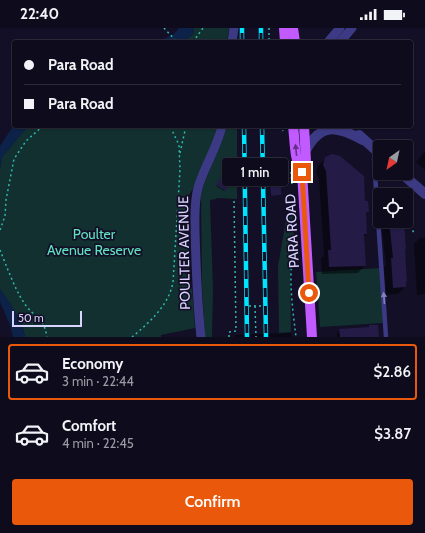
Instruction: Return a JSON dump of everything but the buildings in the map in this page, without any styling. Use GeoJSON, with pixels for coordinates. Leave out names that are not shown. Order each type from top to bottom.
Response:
{"type":"FeatureCollection","features":[{"type":"Feature","properties":{"kind":"main road"},"geometry":{"type":"LineString","coordinates":[[284,28],[285,40]]}},
{"type":"Feature","properties":{"kind":"main road"},"geometry":{"type":"LineString","coordinates":[[293,28],[295,40]]}},
{"type":"Feature","properties":{"kind":"main road","name":"PARA ROAD"},"geometry":{"type":"LineString","coordinates":[[293,128],[297,159],[299,168],[302,172],[312,337]]}},
{"type":"Feature","properties":{"kind":"main road","name":"PARA ROAD"},"geometry":{"type":"LineString","coordinates":[[302,172],[306,166],[304,128]]}},
{"type":"Feature","properties":{"kind":"street"},"geometry":{"type":"LineString","coordinates":[[232,40],[234,28]]}},
{"type":"Feature","properties":{"kind":"street"},"geometry":{"type":"LineString","coordinates":[[330,40],[340,28]]}},
{"type":"Feature","properties":{"kind":"street"},"geometry":{"type":"LineString","coordinates":[[342,40],[352,28]]}},
{"type":"Feature","properties":{"kind":"street","name":"POULTER AVENUE"},"geometry":{"type":"LineString","coordinates":[[201,337],[198,310],[196,255],[196,195],[221,128]]}},
{"type":"Feature","properties":{"kind":"street"},"geometry":{"type":"LineString","coordinates":[[354,128],[363,140],[373,149]]}},
{"type":"Feature","properties":{"kind":"street"},"geometry":{"type":"LineString","coordinates":[[306,150],[315,137],[330,129],[345,130],[363,140]]}},
{"type":"Feature","properties":{"kind":"street"},"geometry":{"type":"LineString","coordinates":[[409,180],[425,194]]}},
{"type":"Feature","properties":{"kind":"lane"},"geometry":{"type":"LineString","coordinates":[[375,180],[386,337]]}},
{"type":"Feature","properties":{"kind":"path"},"geometry":{"type":"LineString","coordinates":[[194,40],[203,28]]}},
{"type":"Feature","properties":{"kind":"path"},"geometry":{"type":"LineString","coordinates":[[269,28],[269,40]]}},
{"type":"Feature","properties":{"kind":"path"},"geometry":{"type":"LineString","coordinates":[[164,29],[175,40]]}},
{"type":"Feature","properties":{"kind":"path"},"geometry":{"type":"LineString","coordinates":[[0,230],[5,216],[6,200],[14,159],[26,141],[41,128]]}},
{"type":"Feature","properties":{"kind":"path"},"geometry":{"type":"LineString","coordinates":[[132,337],[148,323],[162,307],[168,298],[172,287],[175,268],[180,170],[179,145],[171,128]]}},
{"type":"Feature","properties":{"kind":"path"},"geometry":{"type":"LineString","coordinates":[[179,155],[186,128]]}},
{"type":"Feature","properties":{"kind":"path"},"geometry":{"type":"LineString","coordinates":[[281,128],[284,134]]}},
{"type":"Feature","properties":{"kind":"path"},"geometry":{"type":"LineString","coordinates":[[290,167],[293,189]]}},
{"type":"Feature","properties":{"kind":"path"},"geometry":{"type":"LineString","coordinates":[[229,337],[229,332],[236,331],[234,200]]}},
{"type":"Feature","properties":{"kind":"path"},"geometry":{"type":"LineString","coordinates":[[411,228],[414,233]]}},
{"type":"Feature","properties":{"kind":"path"},"geometry":{"type":"LineString","coordinates":[[296,240],[292,260],[293,311],[296,337]]}},
{"type":"Feature","properties":{"kind":"path"},"geometry":{"type":"LineString","coordinates":[[0,250],[12,279],[27,306],[39,317],[45,326],[47,337]]}},
{"type":"Feature","properties":{"kind":"path"},"geometry":{"type":"LineString","coordinates":[[249,306],[263,306]]}},
{"type":"Feature","properties":{"kind":"path"},"geometry":{"type":"LineString","coordinates":[[255,306],[256,336]]}},
{"type":"Feature","properties":{"kind":"green space"},"geometry":{"type":"Polygon","coordinates":[[[194,28],[229,28],[227,40],[186,40],[193,34],[194,28]]]}},
{"type":"Feature","properties":{"kind":"green space","name":"Poulter Avenue Reserve"},"geometry":{"type":"Polygon","coordinates":[[[26,128],[216,128],[212,145],[188,199],[189,282],[192,289],[195,328],[161,335],[161,337],[25,337],[12,306],[0,289],[0,169],[2,157],[26,128]]]}},
{"type":"Feature","properties":{"kind":"green space"},"geometry":{"type":"Polygon","coordinates":[[[226,128],[237,128],[237,199],[217,198],[210,200],[213,288],[212,337],[205,337],[202,288],[201,194],[226,128]]]}},
{"type":"Feature","properties":{"kind":"green space"},"geometry":{"type":"Polygon","coordinates":[[[292,203],[294,244],[290,264],[291,332],[279,333],[278,266],[286,220],[292,203]]]}},
{"type":"Feature","properties":{"kind":"green space"},"geometry":{"type":"Polygon","coordinates":[[[380,268],[383,323],[320,327],[316,272],[380,268]]]}},
{"type":"Feature","properties":{"kind":"water"},"geometry":{"type":"Polygon","coordinates":[[[179,28],[194,28],[193,34],[186,40],[160,40],[171,36],[179,28]]]}},
{"type":"Feature","properties":{"kind":"water"},"geometry":{"type":"Polygon","coordinates":[[[12,128],[26,128],[2,157],[0,169],[0,146],[12,128]]]}},
{"type":"Feature","properties":{"kind":"water"},"geometry":{"type":"Polygon","coordinates":[[[0,289],[12,306],[25,337],[13,337],[10,325],[0,302],[0,289]]]}},
{"type":"Feature","properties":{"kind":"railway"},"geometry":{"type":"LineString","coordinates":[[242,28],[242,40]]}},
{"type":"Feature","properties":{"kind":"railway"},"geometry":{"type":"LineString","coordinates":[[261,28],[261,40]]}},
{"type":"Feature","properties":{"kind":"railway"},"geometry":{"type":"LineString","coordinates":[[244,128],[247,337]]}},
{"type":"Feature","properties":{"kind":"railway"},"geometry":{"type":"LineString","coordinates":[[262,128],[266,337]]}},
{"type":"Feature","properties":{"kind":"route"},"geometry":{"type":"LineString","coordinates":[[302,172],[309,293]]}}]}
